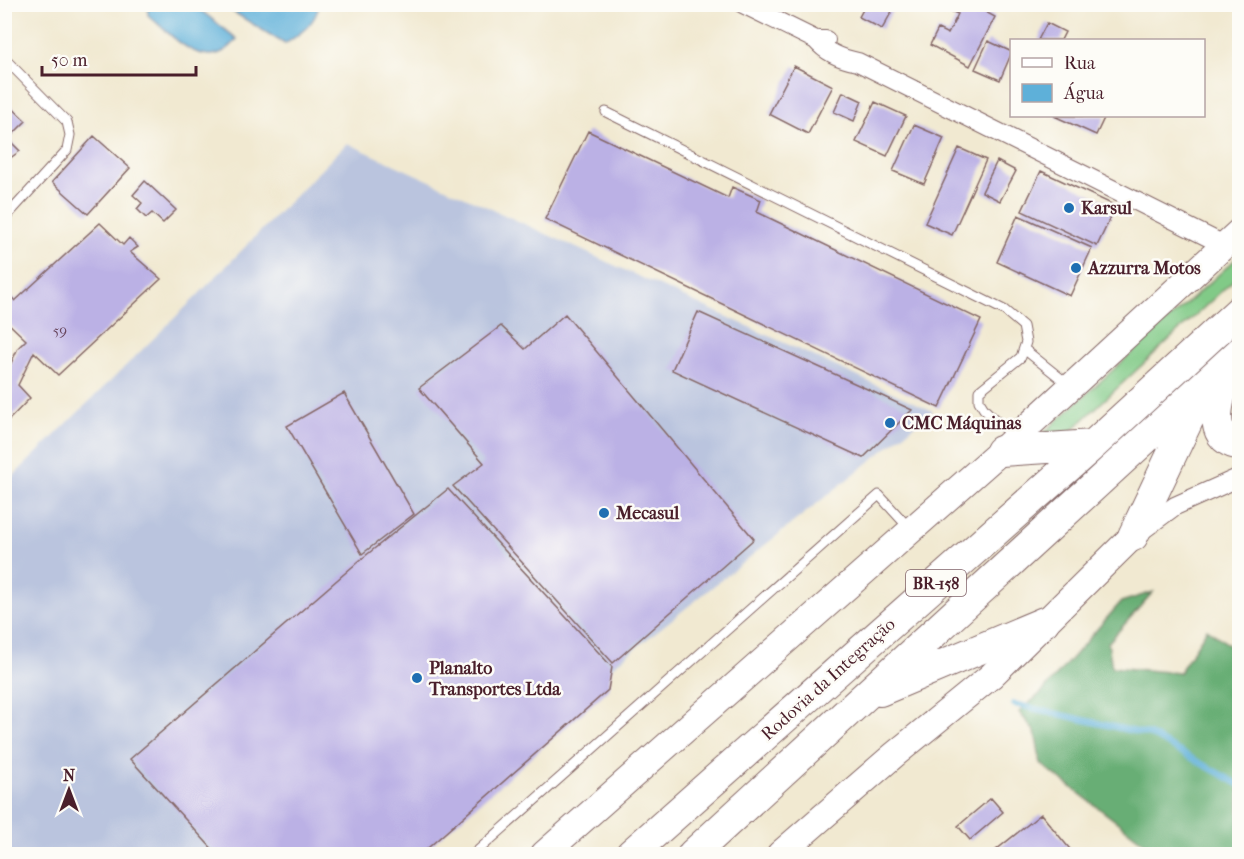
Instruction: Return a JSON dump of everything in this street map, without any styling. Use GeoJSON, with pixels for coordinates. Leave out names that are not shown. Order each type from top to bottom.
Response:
{"type":"FeatureCollection","features":[{"type":"Feature","properties":{"kind":"highway","name":"Rodovia da Integração"},"geometry":{"type":"LineString","coordinates":[[630,855],[1093,445],[1239,310]]}},
{"type":"Feature","properties":{"kind":"highway","name":"Rodovia da Integração"},"geometry":{"type":"LineString","coordinates":[[693,855],[1236,355]]}},
{"type":"Feature","properties":{"kind":"highway","name":"BR-158"},"geometry":{"type":"LineString","coordinates":[[1236,355],[1217,403],[1218,429],[1226,439],[1239,445]]}},
{"type":"Feature","properties":{"kind":"highway","name":"BR-158"},"geometry":{"type":"LineString","coordinates":[[1133,536],[1206,382]]}},
{"type":"Feature","properties":{"kind":"highway"},"geometry":{"type":"LineString","coordinates":[[1008,445],[1093,445]]}},
{"type":"Feature","properties":{"kind":"highway","name":"BR-158"},"geometry":{"type":"LineString","coordinates":[[861,699],[1044,622]]}},
{"type":"Feature","properties":{"kind":"main road","name":"BR-158"},"geometry":{"type":"LineString","coordinates":[[544,855],[1008,445],[1232,238]]}},
{"type":"Feature","properties":{"kind":"main road","name":"BR-158"},"geometry":{"type":"LineString","coordinates":[[780,855],[894,755],[991,676],[1133,536]]}},
{"type":"Feature","properties":{"kind":"street"},"geometry":{"type":"LineString","coordinates":[[743,4],[816,40],[828,40],[854,53],[858,62],[1232,238]]}},
{"type":"Feature","properties":{"kind":"street","name":"BR-158"},"geometry":{"type":"LineString","coordinates":[[1133,536],[1175,506],[1239,477]]}},
{"type":"Feature","properties":{"kind":"lane"},"geometry":{"type":"LineString","coordinates":[[4,58],[67,122],[70,135],[67,150],[4,219]]}},
{"type":"Feature","properties":{"kind":"lane"},"geometry":{"type":"LineString","coordinates":[[606,112],[1004,310],[1023,326],[1026,342],[1021,357],[979,391],[979,401],[1008,445]]}},
{"type":"Feature","properties":{"kind":"lane"},"geometry":{"type":"LineString","coordinates":[[1024,349],[1071,387]]}},
{"type":"Feature","properties":{"kind":"lane"},"geometry":{"type":"LineString","coordinates":[[474,855],[879,495],[911,530]]}},
{"type":"Feature","properties":{"kind":"shaded area"},"geometry":{"type":"Polygon","coordinates":[[[347,143],[933,411],[612,667],[608,690],[421,854],[5,854],[5,484],[195,298],[347,143]]]}},
{"type":"Feature","properties":{"kind":"green space"},"geometry":{"type":"Polygon","coordinates":[[[1239,256],[1239,275],[1071,431],[1039,437],[1239,256]]]}},
{"type":"Feature","properties":{"kind":"green space"},"geometry":{"type":"Polygon","coordinates":[[[1153,592],[1108,643],[1112,667],[1179,673],[1207,629],[1239,652],[1239,854],[1159,854],[1041,764],[1035,732],[1019,712],[1042,692],[1121,602],[1153,592]]]}},
{"type":"Feature","properties":{"kind":"water"},"geometry":{"type":"Polygon","coordinates":[[[148,5],[194,5],[237,39],[226,50],[214,55],[191,50],[148,15],[148,5]]]}},
{"type":"Feature","properties":{"kind":"water"},"geometry":{"type":"Polygon","coordinates":[[[222,5],[319,5],[311,23],[285,44],[222,5]]]}},
{"type":"Feature","properties":{"kind":"building"},"geometry":{"type":"Polygon","coordinates":[[[866,4],[896,4],[882,29],[859,17],[866,4]]]}},
{"type":"Feature","properties":{"kind":"building"},"geometry":{"type":"Polygon","coordinates":[[[948,4],[971,4],[995,17],[970,66],[930,45],[938,29],[948,34],[958,14],[946,9],[948,4]]]}},
{"type":"Feature","properties":{"kind":"building"},"geometry":{"type":"Polygon","coordinates":[[[1047,23],[1065,32],[1062,39],[1039,39],[1047,23]]]}},
{"type":"Feature","properties":{"kind":"building"},"geometry":{"type":"Polygon","coordinates":[[[988,41],[1010,51],[1010,57],[1000,80],[975,69],[988,41]]]}},
{"type":"Feature","properties":{"kind":"building"},"geometry":{"type":"Polygon","coordinates":[[[794,66],[833,86],[808,134],[769,114],[794,66]]]}},
{"type":"Feature","properties":{"kind":"building"},"geometry":{"type":"Polygon","coordinates":[[[843,92],[862,101],[854,121],[834,112],[843,92]]]}},
{"type":"Feature","properties":{"kind":"building"},"geometry":{"type":"Polygon","coordinates":[[[4,100],[26,121],[8,139],[20,151],[6,161],[4,100]]]}},
{"type":"Feature","properties":{"kind":"building"},"geometry":{"type":"Polygon","coordinates":[[[875,102],[906,116],[887,156],[856,142],[875,102]]]}},
{"type":"Feature","properties":{"kind":"building"},"geometry":{"type":"Polygon","coordinates":[[[1056,117],[1105,117],[1096,135],[1056,117]]]}},
{"type":"Feature","properties":{"kind":"building"},"geometry":{"type":"Polygon","coordinates":[[[914,125],[944,138],[924,184],[893,171],[914,125]]]}},
{"type":"Feature","properties":{"kind":"building"},"geometry":{"type":"Polygon","coordinates":[[[588,131],[728,198],[732,187],[761,200],[757,212],[981,320],[939,408],[545,219],[588,131]]]}},
{"type":"Feature","properties":{"kind":"building"},"geometry":{"type":"Polygon","coordinates":[[[94,136],[130,168],[88,214],[52,182],[94,136]]]}},
{"type":"Feature","properties":{"kind":"building"},"geometry":{"type":"Polygon","coordinates":[[[959,148],[986,160],[952,235],[925,223],[959,148]]]}},
{"type":"Feature","properties":{"kind":"building"},"geometry":{"type":"Polygon","coordinates":[[[997,161],[1016,171],[1000,201],[982,192],[997,161]]]}},
{"type":"Feature","properties":{"kind":"building","name":"Karsul"},"geometry":{"type":"Polygon","coordinates":[[[1041,171],[1116,206],[1097,246],[1022,211],[1041,171]]]}},
{"type":"Feature","properties":{"kind":"building"},"geometry":{"type":"Polygon","coordinates":[[[145,181],[176,210],[163,223],[152,213],[146,218],[137,209],[142,203],[133,195],[145,181]]]}},
{"type":"Feature","properties":{"kind":"building"},"geometry":{"type":"Polygon","coordinates":[[[1018,215],[1092,248],[1070,296],[997,262],[1018,215]]]}},
{"type":"Feature","properties":{"kind":"building"},"geometry":{"type":"Polygon","coordinates":[[[100,223],[123,245],[129,238],[138,247],[130,252],[161,279],[58,375],[34,352],[18,385],[30,398],[4,425],[4,372],[6,374],[18,348],[26,340],[4,319],[4,289],[15,301],[100,223]]]}},
{"type":"Feature","properties":{"kind":"building"},"geometry":{"type":"Polygon","coordinates":[[[698,312],[912,410],[863,458],[672,370],[698,312]]]}},
{"type":"Feature","properties":{"kind":"building","name":"Mecasul"},"geometry":{"type":"Polygon","coordinates":[[[565,314],[754,539],[613,663],[453,486],[484,463],[419,388],[501,326],[525,349],[565,314]]]}},
{"type":"Feature","properties":{"kind":"building"},"geometry":{"type":"Polygon","coordinates":[[[344,393],[414,514],[362,554],[287,426],[344,393]]]}},
{"type":"Feature","properties":{"kind":"building","name":"Planalto Transportes Ltda"},"geometry":{"type":"Polygon","coordinates":[[[448,489],[612,667],[608,690],[421,854],[217,854],[130,759],[359,561],[448,489]]]}},
{"type":"Feature","properties":{"kind":"building"},"geometry":{"type":"Polygon","coordinates":[[[991,798],[1003,812],[970,840],[958,826],[991,798]]]}},
{"type":"Feature","properties":{"kind":"building"},"geometry":{"type":"Polygon","coordinates":[[[1041,814],[1074,854],[991,854],[1041,814]]]}},
{"type":"Feature","properties":{"kind":"waterway"},"geometry":{"type":"LineString","coordinates":[[1014,704],[1150,735],[1240,785]]}},
{"type":"Feature","properties":{"kind":"place","name":"Karsul"},"geometry":{"type":"Point","coordinates":[1069,208]}},
{"type":"Feature","properties":{"kind":"place","name":"Azzurra Motos"},"geometry":{"type":"Point","coordinates":[1076,268]}},
{"type":"Feature","properties":{"kind":"place","name":"CMC Máquinas"},"geometry":{"type":"Point","coordinates":[890,423]}},
{"type":"Feature","properties":{"kind":"place","name":"Mecasul"},"geometry":{"type":"Point","coordinates":[604,513]}},
{"type":"Feature","properties":{"kind":"place","name":"Planalto Transportes Ltda"},"geometry":{"type":"Point","coordinates":[417,678]}}]}
